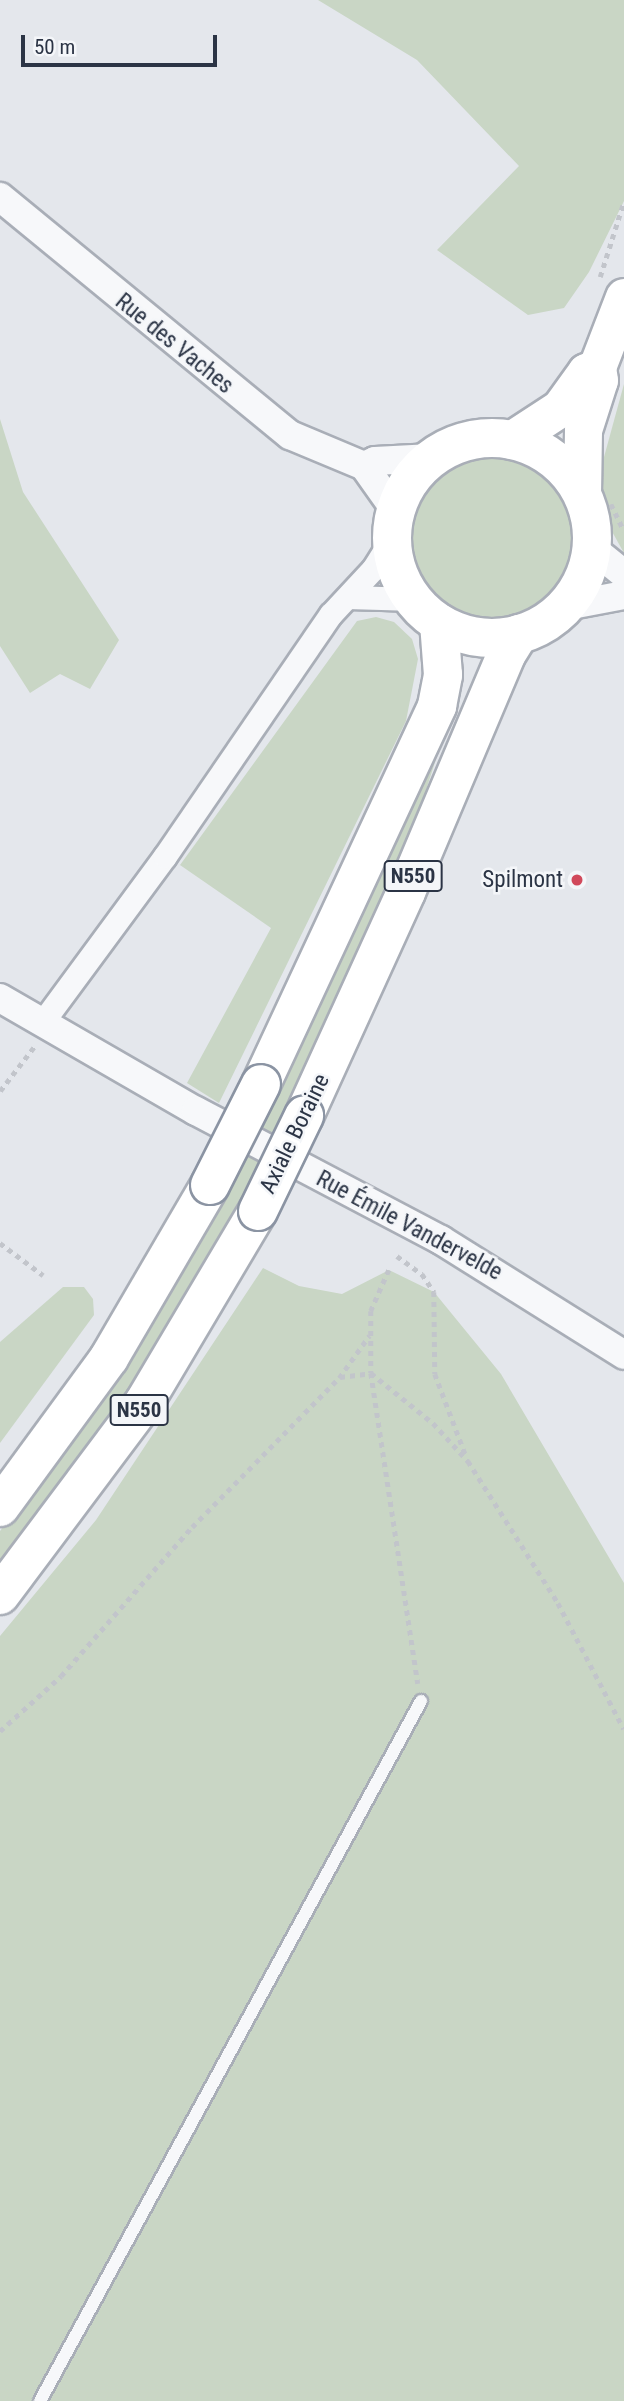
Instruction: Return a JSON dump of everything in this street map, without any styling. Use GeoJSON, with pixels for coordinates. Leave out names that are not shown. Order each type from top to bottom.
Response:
{"type":"FeatureCollection","features":[{"type":"Feature","properties":{"kind":"highway"},"geometry":{"type":"LineString","coordinates":[[511,440],[553,458],[582,494],[590,520],[592,548],[581,583],[566,606],[545,623],[519,634],[474,637],[426,611],[396,565],[394,524],[407,485],[432,458],[465,442],[511,440]]}},
{"type":"Feature","properties":{"kind":"highway","name":"N550"},"geometry":{"type":"LineString","coordinates":[[0,1507],[108,1358],[210,1185],[261,1084],[437,706],[443,675],[426,611]]}},
{"type":"Feature","properties":{"kind":"highway","name":"Axiale Boraine"},"geometry":{"type":"LineString","coordinates":[[0,1595],[138,1411],[258,1211],[407,892],[506,655],[519,634]]}},
{"type":"Feature","properties":{"kind":"main road"},"geometry":{"type":"LineString","coordinates":[[582,494],[581,445],[599,380],[597,367],[624,297]]}},
{"type":"Feature","properties":{"kind":"main road"},"geometry":{"type":"LineString","coordinates":[[511,440],[559,408],[586,372],[597,367]]}},
{"type":"Feature","properties":{"kind":"street","name":"Rue des Vaches"},"geometry":{"type":"LineString","coordinates":[[0,197],[271,422],[316,449],[364,466],[374,461],[432,458]]}},
{"type":"Feature","properties":{"kind":"street"},"geometry":{"type":"LineString","coordinates":[[47,1022],[331,614],[350,597],[394,524],[364,466]]}},
{"type":"Feature","properties":{"kind":"street"},"geometry":{"type":"LineString","coordinates":[[592,548],[624,574]]}},
{"type":"Feature","properties":{"kind":"street"},"geometry":{"type":"LineString","coordinates":[[566,606],[624,595]]}},
{"type":"Feature","properties":{"kind":"street"},"geometry":{"type":"LineString","coordinates":[[350,597],[426,611]]}},
{"type":"Feature","properties":{"kind":"street","name":"Rue Émile Vandervelde"},"geometry":{"type":"LineString","coordinates":[[0,998],[47,1022],[196,1111],[441,1240],[624,1355]]}},
{"type":"Feature","properties":{"kind":"lane"},"geometry":{"type":"LineString","coordinates":[[40,2401],[421,1701]]}},
{"type":"Feature","properties":{"kind":"path"},"geometry":{"type":"LineString","coordinates":[[0,1091],[47,1022]]}},
{"type":"Feature","properties":{"kind":"path"},"geometry":{"type":"LineString","coordinates":[[0,1242],[43,1275]]}},
{"type":"Feature","properties":{"kind":"path"},"geometry":{"type":"LineString","coordinates":[[397,1256],[422,1274],[434,1292],[435,1374],[468,1461]]}},
{"type":"Feature","properties":{"kind":"path"},"geometry":{"type":"LineString","coordinates":[[389,1270],[371,1311],[371,1373],[421,1701]]}},
{"type":"Feature","properties":{"kind":"path"},"geometry":{"type":"LineString","coordinates":[[0,1731],[61,1676],[192,1527],[340,1377],[370,1335]]}},
{"type":"Feature","properties":{"kind":"path"},"geometry":{"type":"LineString","coordinates":[[340,1377],[371,1373],[433,1423],[468,1461],[558,1603],[624,1729]]}},
{"type":"Feature","properties":{"kind":"green space"},"geometry":{"type":"Polygon","coordinates":[[[318,0],[624,0],[624,201],[589,272],[564,308],[528,315],[437,250],[519,166],[417,60],[318,0]]]}},
{"type":"Feature","properties":{"kind":"green space"},"geometry":{"type":"Polygon","coordinates":[[[624,384],[624,553],[610,528],[598,479],[624,384]]]}},
{"type":"Feature","properties":{"kind":"green space"},"geometry":{"type":"Polygon","coordinates":[[[0,419],[23,492],[119,640],[90,689],[60,674],[30,693],[0,646],[0,419]]]}},
{"type":"Feature","properties":{"kind":"green space"},"geometry":{"type":"Polygon","coordinates":[[[492,455],[524,461],[551,479],[569,506],[575,538],[569,570],[551,597],[524,615],[492,621],[460,615],[433,597],[415,570],[409,538],[415,506],[433,479],[460,461],[492,455]]]}},
{"type":"Feature","properties":{"kind":"green space"},"geometry":{"type":"Polygon","coordinates":[[[376,617],[394,622],[412,639],[418,659],[406,721],[219,1103],[187,1083],[271,928],[180,865],[357,621],[376,617]]]}},
{"type":"Feature","properties":{"kind":"green space"},"geometry":{"type":"Polygon","coordinates":[[[445,731],[419,812],[258,1179],[153,1364],[0,1572],[0,1531],[64,1449],[445,731]]]}},
{"type":"Feature","properties":{"kind":"green space"},"geometry":{"type":"Polygon","coordinates":[[[263,1268],[299,1286],[342,1294],[389,1270],[434,1292],[501,1374],[624,1583],[624,2401],[0,2401],[0,1636],[96,1520],[263,1268]]]}},
{"type":"Feature","properties":{"kind":"green space"},"geometry":{"type":"Polygon","coordinates":[[[63,1287],[84,1287],[93,1299],[94,1315],[0,1443],[0,1342],[63,1287]]]}},
{"type":"Feature","properties":{"kind":"place","name":"Spilmont"},"geometry":{"type":"Point","coordinates":[577,880]}}]}
